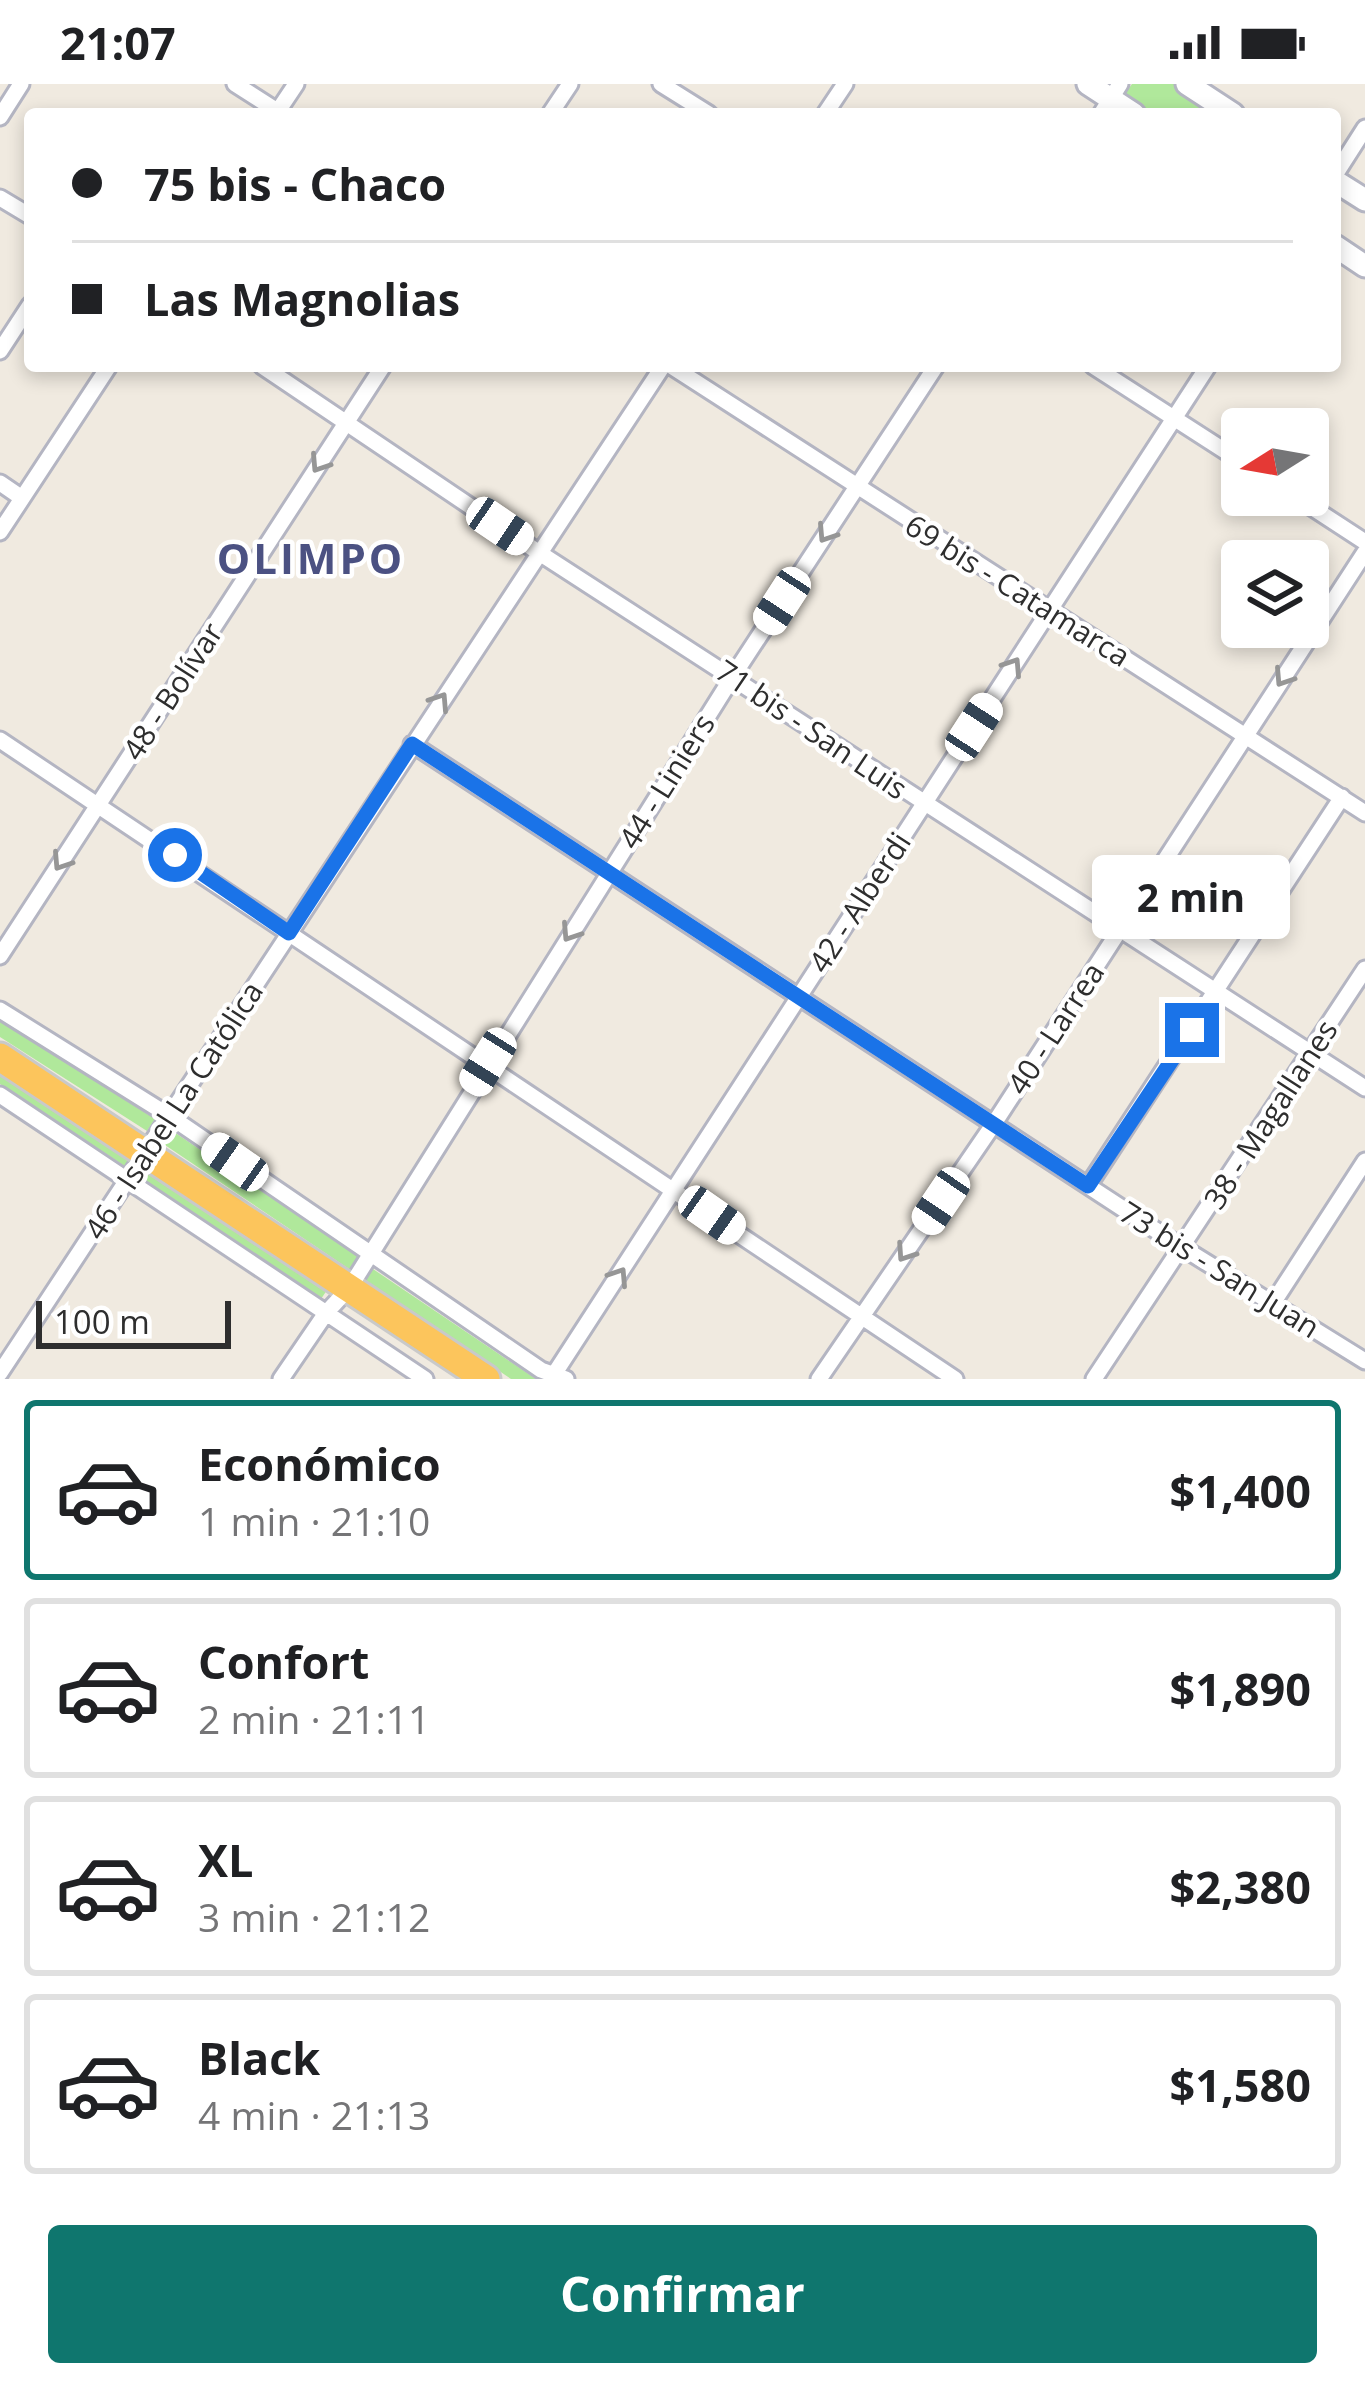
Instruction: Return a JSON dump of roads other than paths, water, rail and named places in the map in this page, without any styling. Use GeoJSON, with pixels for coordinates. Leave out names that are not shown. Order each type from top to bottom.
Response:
{"type":"FeatureCollection","features":[{"type":"Feature","properties":{"kind":"highway"},"geometry":{"type":"LineString","coordinates":[[0,1057],[486,1379]]}},
{"type":"Feature","properties":{"kind":"main road"},"geometry":{"type":"LineString","coordinates":[[1088,84],[1110,99]]}},
{"type":"Feature","properties":{"kind":"main road"},"geometry":{"type":"LineString","coordinates":[[1187,84],[1224,108]]}},
{"type":"Feature","properties":{"kind":"street"},"geometry":{"type":"LineString","coordinates":[[0,117],[21,84]]}},
{"type":"Feature","properties":{"kind":"street"},"geometry":{"type":"LineString","coordinates":[[235,84],[271,108]]}},
{"type":"Feature","properties":{"kind":"street"},"geometry":{"type":"LineString","coordinates":[[661,84],[699,108]]}},
{"type":"Feature","properties":{"kind":"street"},"geometry":{"type":"LineString","coordinates":[[1341,168],[1365,128]]}},
{"type":"Feature","properties":{"kind":"street"},"geometry":{"type":"LineString","coordinates":[[0,351],[24,314]]}},
{"type":"Feature","properties":{"kind":"street"},"geometry":{"type":"LineString","coordinates":[[0,532],[105,372]]}},
{"type":"Feature","properties":{"kind":"street","name":"71 bis - San Luis"},"geometry":{"type":"LineString","coordinates":[[271,372],[538,552],[1365,1088]]}},
{"type":"Feature","properties":{"kind":"street","name":"48 - Bolívar"},"geometry":{"type":"LineString","coordinates":[[0,956],[379,372]]}},
{"type":"Feature","properties":{"kind":"street","name":"46 - Isabel La Católica"},"geometry":{"type":"LineString","coordinates":[[0,1372],[538,552],[663,372]]}},
{"type":"Feature","properties":{"kind":"street","name":"69 bis - Catamarca"},"geometry":{"type":"LineString","coordinates":[[676,372],[1365,813]]}},
{"type":"Feature","properties":{"kind":"street","name":"44 - Liniers"},"geometry":{"type":"LineString","coordinates":[[281,1379],[326,1312],[350,1287],[733,676],[932,372]]}},
{"type":"Feature","properties":{"kind":"street"},"geometry":{"type":"LineString","coordinates":[[1102,372],[1221,448]]}},
{"type":"Feature","properties":{"kind":"street","name":"42 - Alberdi"},"geometry":{"type":"LineString","coordinates":[[557,1377],[796,998],[1204,372]]}},
{"type":"Feature","properties":{"kind":"street"},"geometry":{"type":"LineString","coordinates":[[0,483],[22,498]]}},
{"type":"Feature","properties":{"kind":"street"},"geometry":{"type":"LineString","coordinates":[[1325,516],[1365,542]]}},
{"type":"Feature","properties":{"kind":"street","name":"40 - Larrea"},"geometry":{"type":"LineString","coordinates":[[819,1379],[995,1122],[1365,552]]}},
{"type":"Feature","properties":{"kind":"street"},"geometry":{"type":"LineString","coordinates":[[0,740],[488,1062],[860,1319],[955,1379]]}},
{"type":"Feature","properties":{"kind":"street","name":"73 bis - San Juan"},"geometry":{"type":"LineString","coordinates":[[412,744],[796,998],[1365,1361]]}},
{"type":"Feature","properties":{"kind":"street"},"geometry":{"type":"LineString","coordinates":[[1088,1186],[1342,797]]}},
{"type":"Feature","properties":{"kind":"street","name":"38 - Magallanes"},"geometry":{"type":"LineString","coordinates":[[1094,1379],[1365,969]]}},
{"type":"Feature","properties":{"kind":"street"},"geometry":{"type":"LineString","coordinates":[[0,1010],[168,1115],[368,1256],[557,1377]]}},
{"type":"Feature","properties":{"kind":"street"},"geometry":{"type":"LineString","coordinates":[[0,1095],[425,1379]]}},
{"type":"Feature","properties":{"kind":"street"},"geometry":{"type":"LineString","coordinates":[[1273,1303],[1365,1161]]}},
{"type":"Feature","properties":{"kind":"street"},"geometry":{"type":"LineString","coordinates":[[0,1372],[12,1379]]}},
{"type":"Feature","properties":{"kind":"district","name":"OLIMPO"},"geometry":{"type":"Point","coordinates":[311,557]}}]}
